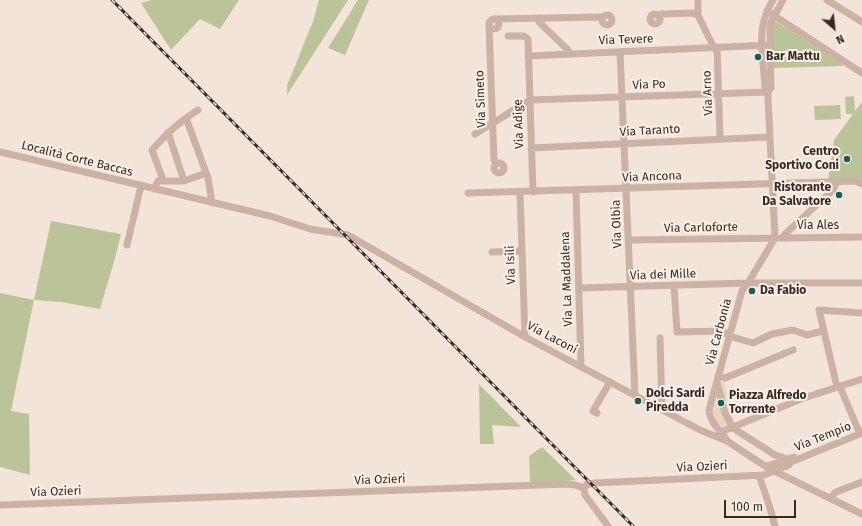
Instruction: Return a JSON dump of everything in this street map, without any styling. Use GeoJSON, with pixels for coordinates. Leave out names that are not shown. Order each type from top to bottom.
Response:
{"type":"FeatureCollection","features":[{"type":"Feature","properties":{"kind":"street"},"geometry":{"type":"LineString","coordinates":[[698,0],[698,15],[716,48]]}},
{"type":"Feature","properties":{"kind":"street"},"geometry":{"type":"LineString","coordinates":[[773,0],[767,11],[763,27],[771,88],[768,92],[775,238]]}},
{"type":"Feature","properties":{"kind":"street"},"geometry":{"type":"LineString","coordinates":[[766,45],[774,16],[783,0]]}},
{"type":"Feature","properties":{"kind":"street"},"geometry":{"type":"LineString","coordinates":[[827,0],[862,22]]}},
{"type":"Feature","properties":{"kind":"street"},"geometry":{"type":"LineString","coordinates":[[767,11],[862,73]]}},
{"type":"Feature","properties":{"kind":"street"},"geometry":{"type":"LineString","coordinates":[[658,16],[662,14],[692,13],[698,15]]}},
{"type":"Feature","properties":{"kind":"street"},"geometry":{"type":"LineString","coordinates":[[570,54],[568,50],[539,22],[539,18],[602,18]]}},
{"type":"Feature","properties":{"kind":"street","name":"Via Simeto"},"geometry":{"type":"LineString","coordinates":[[496,164],[494,160],[493,122],[495,25],[539,18]]}},
{"type":"Feature","properties":{"kind":"street"},"geometry":{"type":"LineString","coordinates":[[508,36],[524,36],[528,39],[528,56]]}},
{"type":"Feature","properties":{"kind":"street","name":"Via Tevere"},"geometry":{"type":"LineString","coordinates":[[528,56],[766,45]]}},
{"type":"Feature","properties":{"kind":"street","name":"Via Arno"},"geometry":{"type":"LineString","coordinates":[[716,48],[720,138]]}},
{"type":"Feature","properties":{"kind":"street","name":"Via Olbia"},"geometry":{"type":"LineString","coordinates":[[620,52],[634,395]]}},
{"type":"Feature","properties":{"kind":"street","name":"Via Adige"},"geometry":{"type":"LineString","coordinates":[[528,56],[533,192]]}},
{"type":"Feature","properties":{"kind":"street","name":"Via Po"},"geometry":{"type":"LineString","coordinates":[[530,100],[768,92]]}},
{"type":"Feature","properties":{"kind":"street"},"geometry":{"type":"LineString","coordinates":[[475,134],[530,100]]}},
{"type":"Feature","properties":{"kind":"street"},"geometry":{"type":"LineString","coordinates":[[163,180],[152,150],[168,132],[198,110]]}},
{"type":"Feature","properties":{"kind":"street"},"geometry":{"type":"LineString","coordinates":[[186,118],[206,173],[212,202]]}},
{"type":"Feature","properties":{"kind":"street"},"geometry":{"type":"LineString","coordinates":[[168,132],[184,181]]}},
{"type":"Feature","properties":{"kind":"street","name":"Via Taranto"},"geometry":{"type":"LineString","coordinates":[[531,148],[770,136]]}},
{"type":"Feature","properties":{"kind":"street","name":"Località Corte Baccas"},"geometry":{"type":"LineString","coordinates":[[0,148],[4,153],[270,216],[310,229],[342,233]]}},
{"type":"Feature","properties":{"kind":"street"},"geometry":{"type":"LineString","coordinates":[[154,189],[158,181],[184,181],[206,173]]}},
{"type":"Feature","properties":{"kind":"street","name":"Via Ancona"},"geometry":{"type":"LineString","coordinates":[[468,194],[856,181],[862,184]]}},
{"type":"Feature","properties":{"kind":"street"},"geometry":{"type":"LineString","coordinates":[[784,238],[784,235],[833,190],[837,182]]}},
{"type":"Feature","properties":{"kind":"street","name":"Località Corte Baccas"},"geometry":{"type":"LineString","coordinates":[[127,245],[141,186]]}},
{"type":"Feature","properties":{"kind":"street","name":"Via La Maddalena"},"geometry":{"type":"LineString","coordinates":[[576,191],[581,366]]}},
{"type":"Feature","properties":{"kind":"street","name":"Via Isili"},"geometry":{"type":"LineString","coordinates":[[520,192],[525,337]]}},
{"type":"Feature","properties":{"kind":"street","name":"Via Laconi"},"geometry":{"type":"LineString","coordinates":[[342,233],[366,245],[525,337],[662,410],[703,431],[727,441],[754,458],[763,470]]}},
{"type":"Feature","properties":{"kind":"street","name":"Via Ales"},"geometry":{"type":"LineString","coordinates":[[775,238],[862,237]]}},
{"type":"Feature","properties":{"kind":"street","name":"Via Carloforte"},"geometry":{"type":"LineString","coordinates":[[628,240],[775,238]]}},
{"type":"Feature","properties":{"kind":"street","name":"Via Carbonia"},"geometry":{"type":"LineString","coordinates":[[703,431],[710,417],[710,410],[742,291],[775,238]]}},
{"type":"Feature","properties":{"kind":"street"},"geometry":{"type":"LineString","coordinates":[[492,252],[522,251]]}},
{"type":"Feature","properties":{"kind":"street","name":"Via dei Mille"},"geometry":{"type":"LineString","coordinates":[[578,288],[748,283],[862,283]]}},
{"type":"Feature","properties":{"kind":"street"},"geometry":{"type":"LineString","coordinates":[[674,285],[677,332],[724,331],[729,336],[753,343],[772,334],[793,330],[807,335],[823,332]]}},
{"type":"Feature","properties":{"kind":"street"},"geometry":{"type":"LineString","coordinates":[[861,433],[839,387],[823,332],[819,310],[862,313]]}},
{"type":"Feature","properties":{"kind":"street"},"geometry":{"type":"LineString","coordinates":[[660,338],[662,410]]}},
{"type":"Feature","properties":{"kind":"street"},"geometry":{"type":"LineString","coordinates":[[793,350],[725,378],[718,379],[725,413],[733,428],[774,455],[787,459],[794,457],[793,461]]}},
{"type":"Feature","properties":{"kind":"street"},"geometry":{"type":"LineString","coordinates":[[721,432],[801,399],[862,379]]}},
{"type":"Feature","properties":{"kind":"street"},"geometry":{"type":"LineString","coordinates":[[597,413],[593,411],[610,382]]}},
{"type":"Feature","properties":{"kind":"street"},"geometry":{"type":"LineString","coordinates":[[710,417],[716,428],[721,432],[727,441]]}},
{"type":"Feature","properties":{"kind":"street","name":"Via Tempio"},"geometry":{"type":"LineString","coordinates":[[776,471],[793,461],[861,433]]}},
{"type":"Feature","properties":{"kind":"street","name":"Via Tempio"},"geometry":{"type":"LineString","coordinates":[[763,470],[783,461],[793,461]]}},
{"type":"Feature","properties":{"kind":"street"},"geometry":{"type":"LineString","coordinates":[[775,526],[763,470],[776,471],[862,514]]}},
{"type":"Feature","properties":{"kind":"street","name":"Via Ozieri"},"geometry":{"type":"LineString","coordinates":[[0,505],[567,484],[584,488],[595,484],[763,470]]}},
{"type":"Feature","properties":{"kind":"street"},"geometry":{"type":"LineString","coordinates":[[830,498],[836,492],[862,482]]}},
{"type":"Feature","properties":{"kind":"street"},"geometry":{"type":"LineString","coordinates":[[584,488],[585,495],[608,526]]}},
{"type":"Feature","properties":{"kind":"green space"},"geometry":{"type":"Polygon","coordinates":[[[152,0],[239,0],[220,29],[200,19],[171,50],[141,3],[152,0]]]}},
{"type":"Feature","properties":{"kind":"green space"},"geometry":{"type":"Polygon","coordinates":[[[319,0],[348,0],[287,95],[287,86],[313,21],[319,0]]]}},
{"type":"Feature","properties":{"kind":"green space"},"geometry":{"type":"Polygon","coordinates":[[[358,0],[369,0],[345,55],[328,48],[358,0]]]}},
{"type":"Feature","properties":{"kind":"green space"},"geometry":{"type":"Polygon","coordinates":[[[775,21],[843,64],[842,66],[773,68],[773,25],[775,21]]]}},
{"type":"Feature","properties":{"kind":"green space","name":"Centro Sportivo Coni"},"geometry":{"type":"Polygon","coordinates":[[[854,96],[855,111],[862,102],[862,180],[857,178],[828,181],[834,140],[853,114],[846,114],[845,97],[854,96]]]}},
{"type":"Feature","properties":{"kind":"green space"},"geometry":{"type":"Polygon","coordinates":[[[840,105],[841,119],[815,120],[814,106],[840,105]]]}},
{"type":"Feature","properties":{"kind":"green space"},"geometry":{"type":"Polygon","coordinates":[[[51,221],[121,234],[100,309],[61,302],[34,300],[51,221]]]}},
{"type":"Feature","properties":{"kind":"green space"},"geometry":{"type":"Polygon","coordinates":[[[0,293],[34,300],[11,411],[29,414],[30,475],[0,467],[0,293]]]}},
{"type":"Feature","properties":{"kind":"green space"},"geometry":{"type":"Polygon","coordinates":[[[479,384],[521,427],[492,425],[494,444],[480,444],[479,384]]]}},
{"type":"Feature","properties":{"kind":"green space"},"geometry":{"type":"Polygon","coordinates":[[[542,447],[576,480],[530,483],[529,456],[542,447]]]}},
{"type":"Feature","properties":{"kind":"shaded area","name":"Piazza Alfredo Torrente"},"geometry":{"type":"Polygon","coordinates":[[[725,381],[727,405],[734,421],[721,428],[713,411],[721,382],[725,381]]]}},
{"type":"Feature","properties":{"kind":"railway"},"geometry":{"type":"LineString","coordinates":[[112,0],[633,526]]}},
{"type":"Feature","properties":{"kind":"place","name":"Bar Mattu"},"geometry":{"type":"Point","coordinates":[758,57]}},
{"type":"Feature","properties":{"kind":"place","name":"Centro Sportivo Coni"},"geometry":{"type":"Point","coordinates":[847,159]}},
{"type":"Feature","properties":{"kind":"place","name":"Ristorante Da Salvatore"},"geometry":{"type":"Point","coordinates":[839,195]}},
{"type":"Feature","properties":{"kind":"place","name":"Da Fabio"},"geometry":{"type":"Point","coordinates":[752,291]}},
{"type":"Feature","properties":{"kind":"place","name":"Dolci Sardi Piredda"},"geometry":{"type":"Point","coordinates":[638,401]}},
{"type":"Feature","properties":{"kind":"place","name":"Piazza Alfredo Torrente"},"geometry":{"type":"Point","coordinates":[721,403]}}]}
